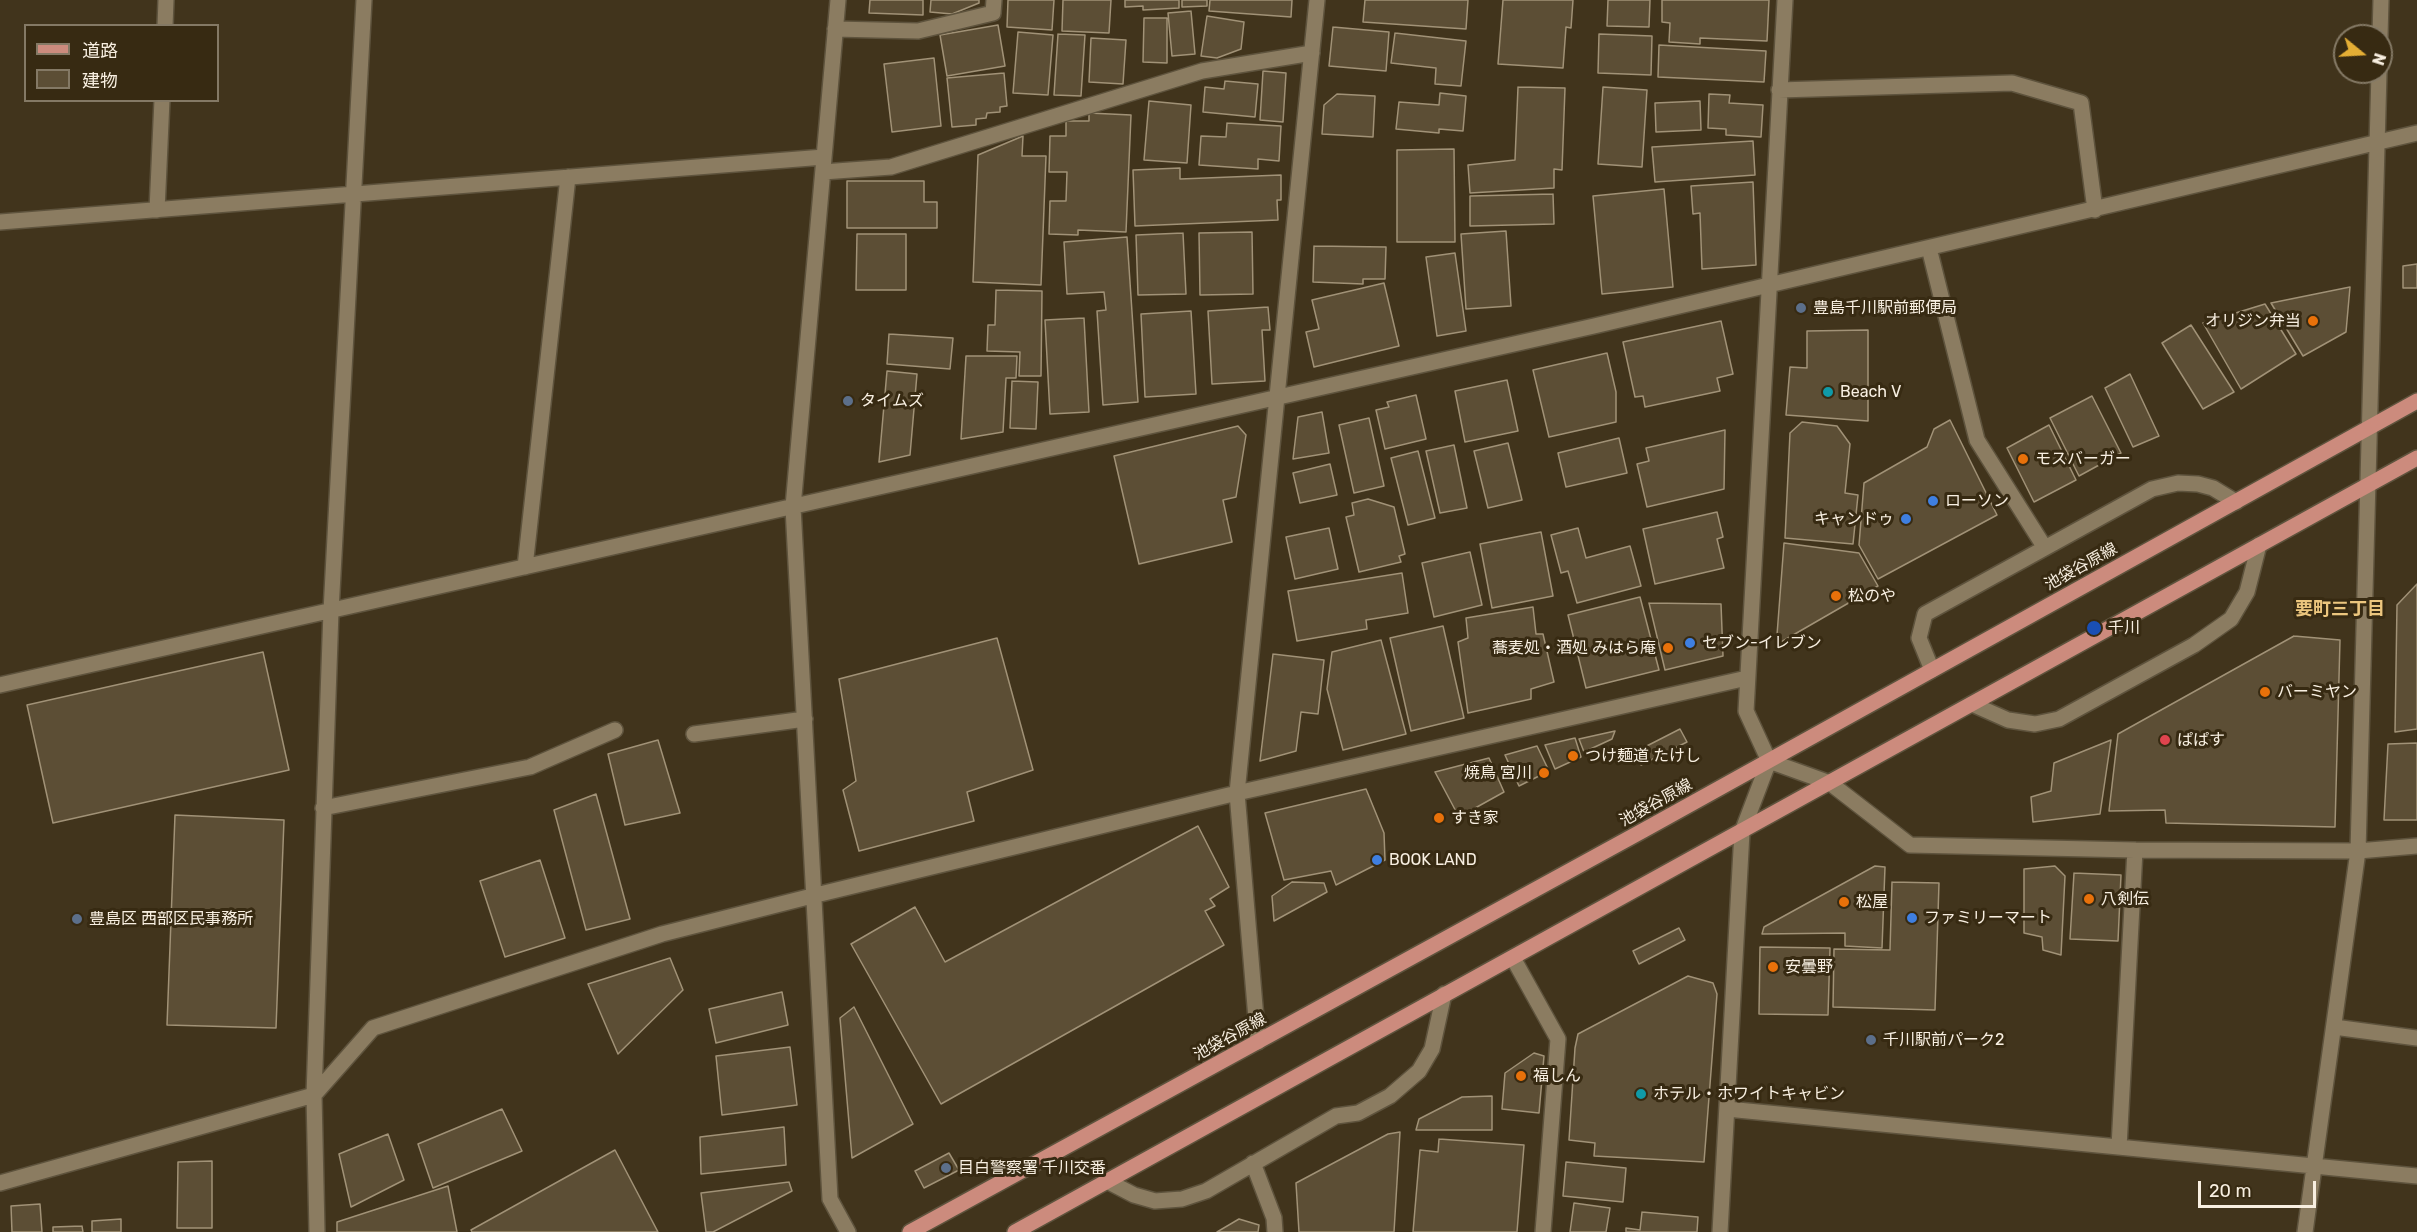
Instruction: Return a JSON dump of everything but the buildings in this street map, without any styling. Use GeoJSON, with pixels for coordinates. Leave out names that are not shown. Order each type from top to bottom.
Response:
{"type":"FeatureCollection","features":[{"type":"Feature","properties":{"kind":"main road","name":"池袋谷原線"},"geometry":{"type":"LineString","coordinates":[[910,1232],[1769,761],[2417,401]]}},
{"type":"Feature","properties":{"kind":"main road"},"geometry":{"type":"LineString","coordinates":[[1015,1232],[2417,458]]}},
{"type":"Feature","properties":{"kind":"street"},"geometry":{"type":"LineString","coordinates":[[165,24],[166,0]]}},
{"type":"Feature","properties":{"kind":"street"},"geometry":{"type":"LineString","coordinates":[[317,1232],[314,1095],[323,808],[331,611],[364,0]]}},
{"type":"Feature","properties":{"kind":"street"},"geometry":{"type":"LineString","coordinates":[[838,0],[793,507],[816,895],[830,1199],[848,1232]]}},
{"type":"Feature","properties":{"kind":"street"},"geometry":{"type":"LineString","coordinates":[[835,29],[918,31],[993,13],[994,0]]}},
{"type":"Feature","properties":{"kind":"street"},"geometry":{"type":"LineString","coordinates":[[1258,1042],[1238,793],[1317,0]]}},
{"type":"Feature","properties":{"kind":"street"},"geometry":{"type":"LineString","coordinates":[[1785,0],[1746,711],[1769,761],[1830,783],[1910,845],[2135,850],[2358,851],[2417,846]]}},
{"type":"Feature","properties":{"kind":"street"},"geometry":{"type":"LineString","coordinates":[[2380,24],[2381,0]]}},
{"type":"Feature","properties":{"kind":"street"},"geometry":{"type":"LineString","coordinates":[[0,222],[568,177],[823,165],[891,167],[1202,71],[1312,53]]}},
{"type":"Feature","properties":{"kind":"street"},"geometry":{"type":"LineString","coordinates":[[1779,90],[2012,83],[2081,104],[2095,210]]}},
{"type":"Feature","properties":{"kind":"street"},"geometry":{"type":"LineString","coordinates":[[2305,1232],[2358,851],[2379,84]]}},
{"type":"Feature","properties":{"kind":"street"},"geometry":{"type":"LineString","coordinates":[[157,210],[162,102]]}},
{"type":"Feature","properties":{"kind":"street"},"geometry":{"type":"LineString","coordinates":[[0,685],[1768,286],[2417,133]]}},
{"type":"Feature","properties":{"kind":"street"},"geometry":{"type":"LineString","coordinates":[[525,567],[568,177]]}},
{"type":"Feature","properties":{"kind":"street"},"geometry":{"type":"LineString","coordinates":[[1929,248],[1977,440],[2045,548]]}},
{"type":"Feature","properties":{"kind":"street"},"geometry":{"type":"LineString","coordinates":[[1932,670],[1919,638],[1925,614],[2152,489],[2178,483],[2198,484],[2213,488],[2236,502]]}},
{"type":"Feature","properties":{"kind":"street"},"geometry":{"type":"LineString","coordinates":[[1972,704],[2008,720],[2035,724],[2059,719],[2194,645],[2231,619],[2247,592],[2259,544]]}},
{"type":"Feature","properties":{"kind":"street"},"geometry":{"type":"LineString","coordinates":[[0,1183],[314,1095],[373,1028],[662,934],[1238,793],[1747,678]]}},
{"type":"Feature","properties":{"kind":"street"},"geometry":{"type":"LineString","coordinates":[[694,734],[806,719]]}},
{"type":"Feature","properties":{"kind":"street"},"geometry":{"type":"LineString","coordinates":[[323,808],[530,767],[615,730]]}},
{"type":"Feature","properties":{"kind":"street"},"geometry":{"type":"LineString","coordinates":[[1720,1232],[1742,832],[1769,761]]}},
{"type":"Feature","properties":{"kind":"street"},"geometry":{"type":"LineString","coordinates":[[2120,1147],[2135,850]]}},
{"type":"Feature","properties":{"kind":"street"},"geometry":{"type":"LineString","coordinates":[[1513,958],[1558,1039],[1543,1232]]}},
{"type":"Feature","properties":{"kind":"street"},"geometry":{"type":"LineString","coordinates":[[1109,1182],[1134,1195],[1155,1201],[1182,1199],[1206,1191],[1336,1116],[1358,1113],[1390,1096],[1419,1071],[1432,1049],[1444,994]]}},
{"type":"Feature","properties":{"kind":"street"},"geometry":{"type":"LineString","coordinates":[[2334,1027],[2417,1038]]}},
{"type":"Feature","properties":{"kind":"street"},"geometry":{"type":"LineString","coordinates":[[1727,1109],[2417,1176]]}},
{"type":"Feature","properties":{"kind":"street"},"geometry":{"type":"LineString","coordinates":[[1254,1163],[1274,1218],[1275,1232]]}},
{"type":"Feature","properties":{"kind":"place","name":"豊島千川駅前郵便局"},"geometry":{"type":"Point","coordinates":[1801,308]}},
{"type":"Feature","properties":{"kind":"place","name":"オリジン弁当"},"geometry":{"type":"Point","coordinates":[2313,321]}},
{"type":"Feature","properties":{"kind":"place","name":"Beach V"},"geometry":{"type":"Point","coordinates":[1828,392]}},
{"type":"Feature","properties":{"kind":"place","name":"タイムズ"},"geometry":{"type":"Point","coordinates":[848,401]}},
{"type":"Feature","properties":{"kind":"place","name":"モスバーガー"},"geometry":{"type":"Point","coordinates":[2023,459]}},
{"type":"Feature","properties":{"kind":"place","name":"ローソン"},"geometry":{"type":"Point","coordinates":[1933,501]}},
{"type":"Feature","properties":{"kind":"place","name":"キャンドゥ"},"geometry":{"type":"Point","coordinates":[1906,519]}},
{"type":"Feature","properties":{"kind":"place","name":"松のや"},"geometry":{"type":"Point","coordinates":[1836,596]}},
{"type":"Feature","properties":{"kind":"place","name":"千川"},"geometry":{"type":"Point","coordinates":[2094,628]}},
{"type":"Feature","properties":{"kind":"place","name":"セブン-イレブン"},"geometry":{"type":"Point","coordinates":[1690,643]}},
{"type":"Feature","properties":{"kind":"place","name":"蕎麦処・酒処 みはら庵"},"geometry":{"type":"Point","coordinates":[1668,648]}},
{"type":"Feature","properties":{"kind":"place","name":"バーミヤン"},"geometry":{"type":"Point","coordinates":[2265,692]}},
{"type":"Feature","properties":{"kind":"place","name":"ぱぱす"},"geometry":{"type":"Point","coordinates":[2165,740]}},
{"type":"Feature","properties":{"kind":"place","name":"つけ麺道 たけし"},"geometry":{"type":"Point","coordinates":[1573,756]}},
{"type":"Feature","properties":{"kind":"place","name":"焼鳥 宮川"},"geometry":{"type":"Point","coordinates":[1544,773]}},
{"type":"Feature","properties":{"kind":"place","name":"すき家"},"geometry":{"type":"Point","coordinates":[1439,818]}},
{"type":"Feature","properties":{"kind":"place","name":"BOOK LAND"},"geometry":{"type":"Point","coordinates":[1377,860]}},
{"type":"Feature","properties":{"kind":"place","name":"八剣伝"},"geometry":{"type":"Point","coordinates":[2089,899]}},
{"type":"Feature","properties":{"kind":"place","name":"松屋"},"geometry":{"type":"Point","coordinates":[1844,902]}},
{"type":"Feature","properties":{"kind":"place","name":"ファミリーマート"},"geometry":{"type":"Point","coordinates":[1912,918]}},
{"type":"Feature","properties":{"kind":"place","name":"豊島区 西部区民事務所"},"geometry":{"type":"Point","coordinates":[77,919]}},
{"type":"Feature","properties":{"kind":"place","name":"安曇野"},"geometry":{"type":"Point","coordinates":[1773,967]}},
{"type":"Feature","properties":{"kind":"place","name":"千川駅前パーク2"},"geometry":{"type":"Point","coordinates":[1871,1040]}},
{"type":"Feature","properties":{"kind":"place","name":"福しん"},"geometry":{"type":"Point","coordinates":[1521,1076]}},
{"type":"Feature","properties":{"kind":"place","name":"ホテル・ホワイトキャビン"},"geometry":{"type":"Point","coordinates":[1641,1094]}},
{"type":"Feature","properties":{"kind":"place","name":"目白警察署 千川交番"},"geometry":{"type":"Point","coordinates":[946,1168]}},
{"type":"Feature","properties":{"kind":"district","name":"要町三丁目"},"geometry":{"type":"Point","coordinates":[2340,610]}}]}
